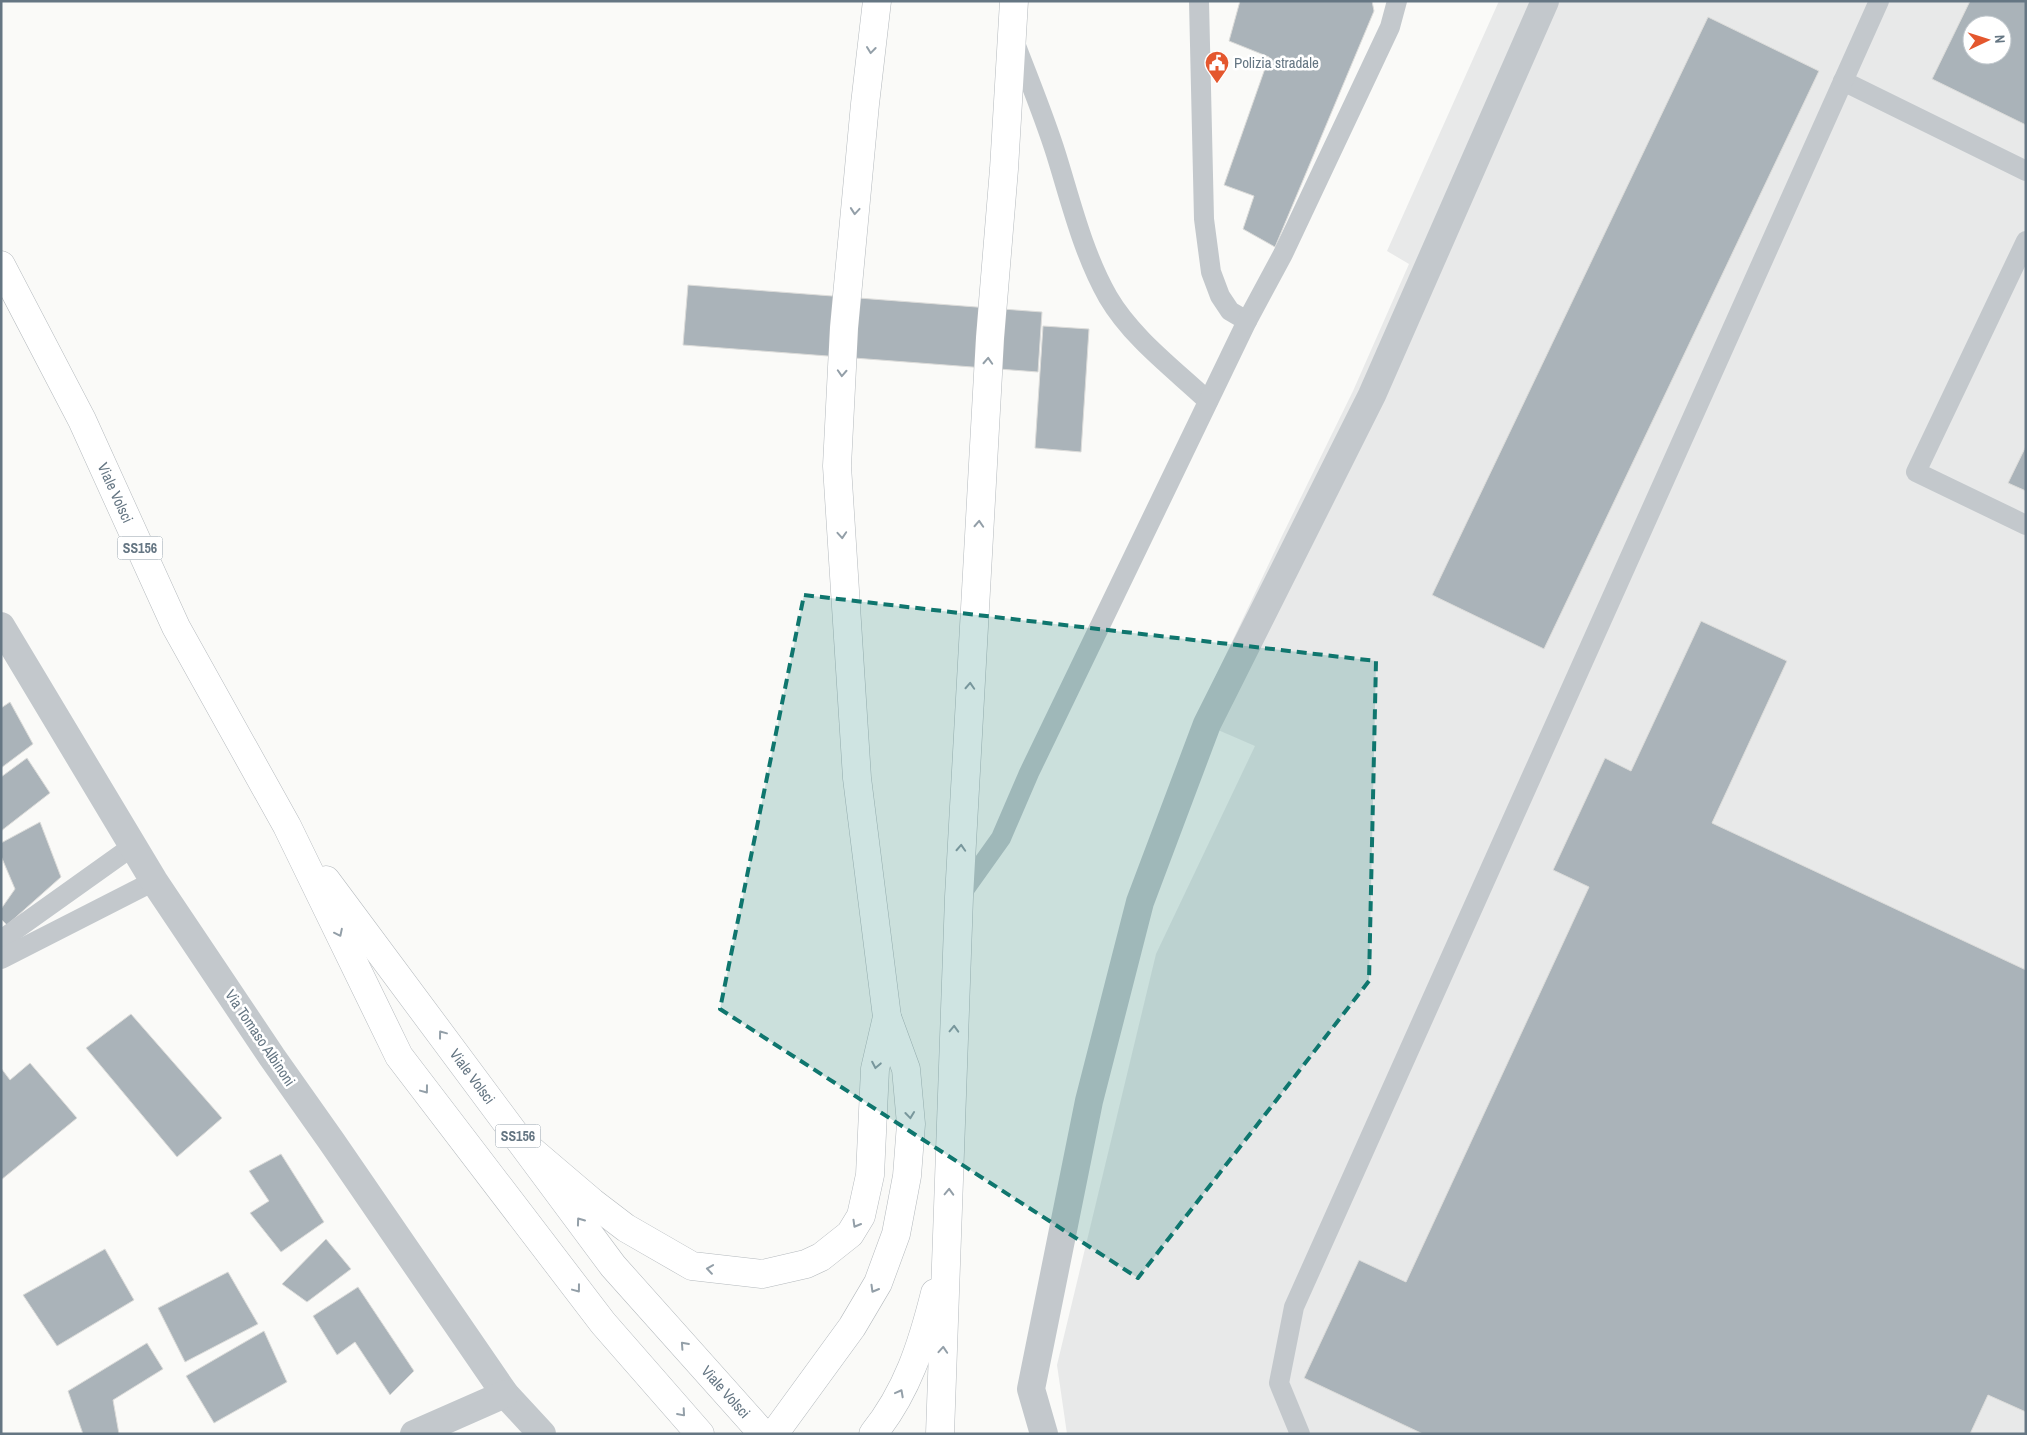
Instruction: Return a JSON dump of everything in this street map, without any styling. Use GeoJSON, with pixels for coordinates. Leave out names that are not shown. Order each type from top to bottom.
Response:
{"type":"FeatureCollection","features":[{"type":"Feature","properties":{"kind":"main road"},"geometry":{"type":"LineString","coordinates":[[774,1434],[852,1327],[878,1283],[896,1234],[907,1176],[911,1124],[906,1068],[887,1017],[857,778],[837,466],[844,328],[865,104],[877,1]]}},
{"type":"Feature","properties":{"kind":"main road"},"geometry":{"type":"LineString","coordinates":[[940,1434],[959,897],[990,338],[1004,169],[1014,1]]}},
{"type":"Feature","properties":{"kind":"main road","name":"Viale Volsci"},"geometry":{"type":"LineString","coordinates":[[1,266],[82,420],[176,627],[287,826],[399,1056],[603,1323],[700,1434]]}},
{"type":"Feature","properties":{"kind":"main road","name":"Viale Volsci"},"geometry":{"type":"LineString","coordinates":[[287,826],[613,1266],[764,1434]]}},
{"type":"Feature","properties":{"kind":"main road"},"geometry":{"type":"LineString","coordinates":[[524,1145],[626,1228],[692,1266],[762,1274],[806,1264],[821,1257],[850,1234],[861,1216],[870,1175],[875,1068],[887,1017]]}},
{"type":"Feature","properties":{"kind":"main road"},"geometry":{"type":"LineString","coordinates":[[873,1434],[899,1397],[916,1360],[947,1240]]}},
{"type":"Feature","properties":{"kind":"street"},"geometry":{"type":"LineString","coordinates":[[1044,1434],[1031,1389],[1088,1101],[1140,902],[1207,724],[1372,395],[1545,1]]}},
{"type":"Feature","properties":{"kind":"street","name":"Via Tomaso Albinoni"},"geometry":{"type":"LineString","coordinates":[[1,626],[154,881],[272,1057],[505,1394],[542,1434]]}},
{"type":"Feature","properties":{"kind":"street"},"geometry":{"type":"LineString","coordinates":[[414,1434],[505,1394]]}},
{"type":"Feature","properties":{"kind":"lane"},"geometry":{"type":"LineString","coordinates":[[1199,1],[1204,219],[1211,272],[1220,296],[1230,311],[1247,321]]}},
{"type":"Feature","properties":{"kind":"lane"},"geometry":{"type":"LineString","coordinates":[[959,897],[1001,838],[1029,773],[1208,401],[1247,321],[1283,254],[1390,27],[1397,1]]}},
{"type":"Feature","properties":{"kind":"lane"},"geometry":{"type":"LineString","coordinates":[[1300,1434],[1279,1383],[1294,1307],[1879,1]]}},
{"type":"Feature","properties":{"kind":"lane"},"geometry":{"type":"LineString","coordinates":[[1012,36],[1042,114],[1080,233],[1094,269],[1108,297],[1129,326],[1208,401]]}},
{"type":"Feature","properties":{"kind":"lane"},"geometry":{"type":"LineString","coordinates":[[1843,81],[2026,171]]}},
{"type":"Feature","properties":{"kind":"lane"},"geometry":{"type":"LineString","coordinates":[[2026,241],[1916,472],[2026,526]]}},
{"type":"Feature","properties":{"kind":"lane"},"geometry":{"type":"LineString","coordinates":[[1,940],[133,846]]}},
{"type":"Feature","properties":{"kind":"lane"},"geometry":{"type":"LineString","coordinates":[[1,959],[154,881]]}},
{"type":"Feature","properties":{"kind":"highlighted area"},"geometry":{"type":"Polygon","coordinates":[[[804,595],[1376,661],[1369,981],[1138,1278],[720,1009],[804,595]]]}},
{"type":"Feature","properties":{"kind":"shaded area"},"geometry":{"type":"Polygon","coordinates":[[[1499,1],[2026,1],[2026,1434],[1067,1434],[1057,1365],[1156,954],[1255,746],[1195,720],[1353,391],[1409,264],[1387,251],[1499,1]]]}},
{"type":"Feature","properties":{"kind":"building"},"geometry":{"type":"Polygon","coordinates":[[[1240,1],[1372,1],[1374,11],[1275,247],[1243,229],[1254,196],[1224,185],[1269,57],[1229,41],[1240,1]]]}},
{"type":"Feature","properties":{"kind":"building"},"geometry":{"type":"Polygon","coordinates":[[[1970,1],[2026,1],[2026,125],[1932,79],[1962,17],[1962,65],[2012,65],[2012,15],[1963,15],[1970,1]]]}},
{"type":"Feature","properties":{"kind":"building"},"geometry":{"type":"Polygon","coordinates":[[[1708,17],[1819,71],[1544,649],[1432,595],[1708,17]]]}},
{"type":"Feature","properties":{"kind":"building"},"geometry":{"type":"Polygon","coordinates":[[[688,285],[1042,312],[1038,372],[683,345],[688,285]]]}},
{"type":"Feature","properties":{"kind":"building"},"geometry":{"type":"Polygon","coordinates":[[[1043,326],[1089,329],[1081,452],[1035,448],[1043,326]]]}},
{"type":"Feature","properties":{"kind":"building"},"geometry":{"type":"Polygon","coordinates":[[[2026,446],[2026,491],[2008,483],[2026,446]]]}},
{"type":"Feature","properties":{"kind":"building"},"geometry":{"type":"Polygon","coordinates":[[[1701,621],[1787,661],[1712,823],[2026,970],[2026,1412],[1988,1395],[1970,1434],[1423,1434],[1304,1378],[1359,1260],[1406,1282],[1589,887],[1553,870],[1605,758],[1631,771],[1701,621]]]}},
{"type":"Feature","properties":{"kind":"building"},"geometry":{"type":"Polygon","coordinates":[[[10,702],[33,744],[1,768],[1,708],[10,702]]]}},
{"type":"Feature","properties":{"kind":"building"},"geometry":{"type":"Polygon","coordinates":[[[27,758],[50,793],[1,831],[1,777],[27,758]]]}},
{"type":"Feature","properties":{"kind":"building"},"geometry":{"type":"Polygon","coordinates":[[[40,822],[61,877],[7,925],[1,919],[1,909],[15,889],[1,856],[1,843],[40,822]]]}},
{"type":"Feature","properties":{"kind":"building"},"geometry":{"type":"Polygon","coordinates":[[[131,1014],[222,1118],[177,1157],[86,1048],[131,1014]]]}},
{"type":"Feature","properties":{"kind":"building"},"geometry":{"type":"Polygon","coordinates":[[[30,1063],[77,1118],[1,1180],[1,1068],[10,1080],[30,1063]]]}},
{"type":"Feature","properties":{"kind":"building"},"geometry":{"type":"Polygon","coordinates":[[[281,1154],[324,1222],[281,1252],[250,1213],[269,1201],[249,1171],[281,1154]]]}},
{"type":"Feature","properties":{"kind":"building"},"geometry":{"type":"Polygon","coordinates":[[[326,1239],[351,1269],[307,1302],[282,1284],[326,1239]]]}},
{"type":"Feature","properties":{"kind":"building"},"geometry":{"type":"Polygon","coordinates":[[[105,1249],[134,1300],[57,1346],[23,1295],[105,1249]]]}},
{"type":"Feature","properties":{"kind":"building"},"geometry":{"type":"Polygon","coordinates":[[[228,1272],[258,1324],[185,1362],[158,1308],[228,1272]]]}},
{"type":"Feature","properties":{"kind":"building"},"geometry":{"type":"Polygon","coordinates":[[[358,1287],[414,1371],[390,1395],[355,1342],[337,1355],[313,1316],[358,1287]]]}},
{"type":"Feature","properties":{"kind":"building"},"geometry":{"type":"Polygon","coordinates":[[[264,1331],[287,1382],[214,1423],[186,1376],[264,1331]]]}},
{"type":"Feature","properties":{"kind":"building"},"geometry":{"type":"Polygon","coordinates":[[[147,1343],[163,1369],[113,1400],[119,1434],[83,1434],[68,1391],[147,1343]]]}},
{"type":"Feature","properties":{"kind":"place","name":"Polizia stradale"},"geometry":{"type":"Point","coordinates":[1217,84]}}]}
